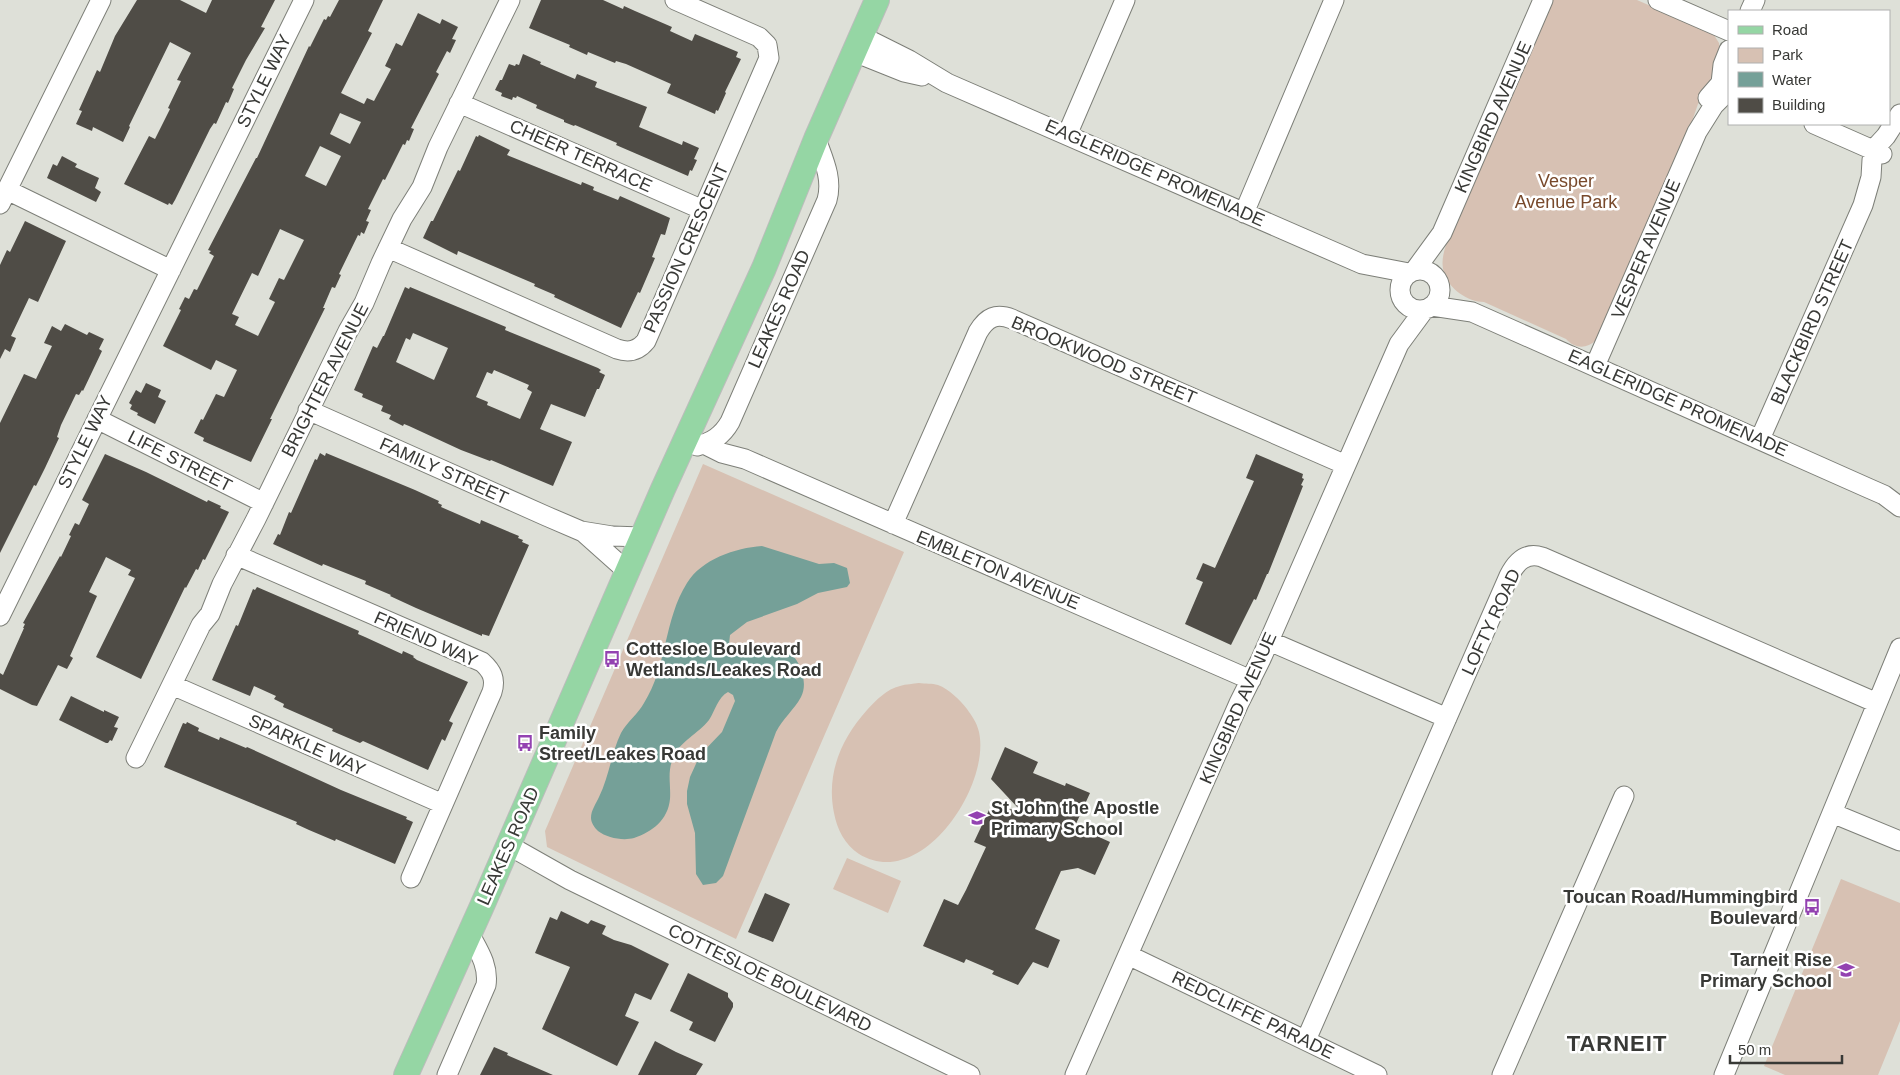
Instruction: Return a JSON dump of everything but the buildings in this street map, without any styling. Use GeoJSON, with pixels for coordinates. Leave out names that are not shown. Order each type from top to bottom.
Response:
{"type":"FeatureCollection","features":[{"type":"Feature","properties":{"kind":"main road","name":"LEAKES ROAD"},"geometry":{"type":"LineString","coordinates":[[406,1075],[680,450],[764,268],[816,139],[878,0]]}},
{"type":"Feature","properties":{"kind":"street"},"geometry":{"type":"LineString","coordinates":[[101,0],[4,197],[171,270]]}},
{"type":"Feature","properties":{"kind":"street","name":"STYLE WAY"},"geometry":{"type":"LineString","coordinates":[[0,614],[304,0]]}},
{"type":"Feature","properties":{"kind":"street","name":"BRIGHTER AVENUE"},"geometry":{"type":"LineString","coordinates":[[136,758],[201,625],[210,614],[236,555],[264,503],[348,330],[364,303],[402,219],[422,187],[438,147],[510,0]]}},
{"type":"Feature","properties":{"kind":"street","name":"PASSION CRESCENT"},"geometry":{"type":"LineString","coordinates":[[388,248],[626,352],[641,347],[646,341],[768,62],[769,53],[767,45],[759,37],[675,0]]}},
{"type":"Feature","properties":{"kind":"street"},"geometry":{"type":"LineString","coordinates":[[1067,135],[1125,0]]}},
{"type":"Feature","properties":{"kind":"street"},"geometry":{"type":"LineString","coordinates":[[1244,213],[1334,0]]}},
{"type":"Feature","properties":{"kind":"street","name":"KINGBIRD AVENUE"},"geometry":{"type":"LineString","coordinates":[[1412,271],[1442,233],[1543,0]]}},
{"type":"Feature","properties":{"kind":"street"},"geometry":{"type":"LineString","coordinates":[[1658,0],[1728,31]]}},
{"type":"Feature","properties":{"kind":"street","name":"EAGLERIDGE PROMENADE"},"geometry":{"type":"LineString","coordinates":[[858,44],[904,72],[947,83],[1362,264],[1412,271]]}},
{"type":"Feature","properties":{"kind":"street","name":"VESPER AVENUE"},"geometry":{"type":"LineString","coordinates":[[1595,366],[1697,132],[1702,109],[1706,101],[1726,86],[1723,65],[1728,52]]}},
{"type":"Feature","properties":{"kind":"street","name":"CHEER TERRACE"},"geometry":{"type":"LineString","coordinates":[[459,103],[703,210]]}},
{"type":"Feature","properties":{"kind":"street","name":"BLACKBIRD STREET"},"geometry":{"type":"LineString","coordinates":[[1760,439],[1863,205],[1878,152],[1900,114]]}},
{"type":"Feature","properties":{"kind":"street"},"geometry":{"type":"LineString","coordinates":[[1816,125],[1878,152],[1900,133]]}},
{"type":"Feature","properties":{"kind":"street","name":"LEAKES ROAD"},"geometry":{"type":"LineString","coordinates":[[680,450],[704,444],[717,438],[725,431],[730,422],[827,200],[830,181],[816,139]]}},
{"type":"Feature","properties":{"kind":"street","name":"KINGBIRD AVENUE"},"geometry":{"type":"LineString","coordinates":[[1438,280],[1442,233]]}},
{"type":"Feature","properties":{"kind":"street","name":"EAGLERIDGE PROMENADE"},"geometry":{"type":"LineString","coordinates":[[1362,264],[1402,299]]}},
{"type":"Feature","properties":{"kind":"street"},"geometry":{"type":"LineString","coordinates":[[1412,271],[1427,271],[1438,280],[1439,296],[1428,308],[1412,308],[1402,299],[1400,286],[1405,276],[1412,271]]}},
{"type":"Feature","properties":{"kind":"street","name":"EAGLERIDGE PROMENADE"},"geometry":{"type":"LineString","coordinates":[[1438,280],[1472,312]]}},
{"type":"Feature","properties":{"kind":"street","name":"KINGBIRD AVENUE"},"geometry":{"type":"LineString","coordinates":[[1399,344],[1402,299]]}},
{"type":"Feature","properties":{"kind":"street","name":"EAGLERIDGE PROMENADE"},"geometry":{"type":"LineString","coordinates":[[1428,308],[1472,312],[1892,496],[1900,507]]}},
{"type":"Feature","properties":{"kind":"street","name":"KINGBIRD AVENUE"},"geometry":{"type":"LineString","coordinates":[[1076,1074],[1399,344],[1428,308]]}},
{"type":"Feature","properties":{"kind":"street","name":"BROOKWOOD STREET"},"geometry":{"type":"LineString","coordinates":[[893,524],[978,332],[986,320],[997,315],[1012,319],[1346,465]]}},
{"type":"Feature","properties":{"kind":"street","name":"FAMILY STREET"},"geometry":{"type":"LineString","coordinates":[[308,410],[581,530],[612,536],[642,537]]}},
{"type":"Feature","properties":{"kind":"street","name":"LIFE STREET"},"geometry":{"type":"LineString","coordinates":[[96,419],[264,503]]}},
{"type":"Feature","properties":{"kind":"street","name":"EMBLETON AVENUE"},"geometry":{"type":"LineString","coordinates":[[730,422],[731,439],[737,452],[746,459]]}},
{"type":"Feature","properties":{"kind":"street","name":"EMBLETON AVENUE"},"geometry":{"type":"LineString","coordinates":[[704,444],[722,453],[746,459],[1251,680]]}},
{"type":"Feature","properties":{"kind":"street","name":"FAMILY STREET"},"geometry":{"type":"LineString","coordinates":[[581,530],[628,572]]}},
{"type":"Feature","properties":{"kind":"street","name":"FRIEND WAY"},"geometry":{"type":"LineString","coordinates":[[236,555],[482,662],[494,677],[492,692],[411,878]]}},
{"type":"Feature","properties":{"kind":"street","name":"LOFTY ROAD"},"geometry":{"type":"LineString","coordinates":[[1306,1040],[1513,568],[1521,559],[1532,555],[1542,557],[1878,703]]}},
{"type":"Feature","properties":{"kind":"street"},"geometry":{"type":"LineString","coordinates":[[1269,641],[1447,718]]}},
{"type":"Feature","properties":{"kind":"street"},"geometry":{"type":"LineString","coordinates":[[1724,1075],[1900,648]]}},
{"type":"Feature","properties":{"kind":"street","name":"SPARKLE WAY"},"geometry":{"type":"LineString","coordinates":[[172,684],[443,804]]}},
{"type":"Feature","properties":{"kind":"street"},"geometry":{"type":"LineString","coordinates":[[1502,1075],[1624,796]]}},
{"type":"Feature","properties":{"kind":"street"},"geometry":{"type":"LineString","coordinates":[[1832,813],[1900,841]]}},
{"type":"Feature","properties":{"kind":"street","name":"COTTESLOE BOULEVARD"},"geometry":{"type":"LineString","coordinates":[[505,852],[533,871],[570,880],[970,1075]]}},
{"type":"Feature","properties":{"kind":"street"},"geometry":{"type":"LineString","coordinates":[[447,1075],[486,985],[487,970],[469,933]]}},
{"type":"Feature","properties":{"kind":"street","name":"REDCLIFFE PARADE"},"geometry":{"type":"LineString","coordinates":[[1128,955],[1377,1075]]}},
{"type":"Feature","properties":{"kind":"green space","name":"Vesper Avenue Park"},"geometry":{"type":"Polygon","coordinates":[[[1553,0],[1637,0],[1708,31],[1714,35],[1719,43],[1720,51],[1718,74],[1698,104],[1690,127],[1596,340],[1589,345],[1581,347],[1573,345],[1566,339],[1484,302],[1472,300],[1460,294],[1446,279],[1443,266],[1443,255],[1446,245],[1553,0]]]}},
{"type":"Feature","properties":{"kind":"green space"},"geometry":{"type":"Polygon","coordinates":[[[703,464],[904,552],[736,939],[547,847],[545,831],[703,464]]]}},
{"type":"Feature","properties":{"kind":"green space"},"geometry":{"type":"Polygon","coordinates":[[[919,683],[938,685],[946,689],[964,706],[976,723],[979,732],[980,754],[974,779],[963,804],[947,828],[927,846],[906,859],[882,862],[859,854],[842,836],[835,819],[832,799],[834,771],[843,745],[870,706],[895,687],[919,683]]]}},
{"type":"Feature","properties":{"kind":"green space"},"geometry":{"type":"Polygon","coordinates":[[[847,858],[901,881],[888,913],[833,889],[847,858]]]}},
{"type":"Feature","properties":{"kind":"green space","name":"Tarneit Rise Primary School"},"geometry":{"type":"Polygon","coordinates":[[[1841,879],[1900,903],[1900,1021],[1878,1075],[1785,1075],[1764,1066],[1841,879]]]}},
{"type":"Feature","properties":{"kind":"water"},"geometry":{"type":"Polygon","coordinates":[[[762,546],[819,564],[834,563],[847,568],[850,583],[847,587],[818,593],[797,604],[747,622],[730,635],[729,644],[733,648],[768,644],[785,649],[800,667],[804,683],[801,697],[776,732],[723,876],[716,883],[703,885],[696,874],[695,833],[687,804],[687,791],[690,777],[700,755],[722,732],[735,701],[733,695],[728,692],[725,694],[709,720],[676,752],[670,769],[669,806],[662,819],[653,829],[634,838],[615,838],[598,831],[592,824],[591,815],[608,773],[621,733],[642,707],[652,689],[674,612],[679,597],[687,583],[701,567],[720,556],[741,549],[762,546]]]}},
{"type":"Feature","properties":{"kind":"place","name":"Cottesloe Boulevard Wetlands/Leakes Road"},"geometry":{"type":"Point","coordinates":[612,659]}},
{"type":"Feature","properties":{"kind":"place","name":"Family Street/Leakes Road"},"geometry":{"type":"Point","coordinates":[525,743]}},
{"type":"Feature","properties":{"kind":"place","name":"St John the Apostle Primary School"},"geometry":{"type":"Point","coordinates":[977,818]}},
{"type":"Feature","properties":{"kind":"place","name":"Toucan Road/Hummingbird Boulevard"},"geometry":{"type":"Point","coordinates":[1812,907]}},
{"type":"Feature","properties":{"kind":"place","name":"Tarneit Rise Primary School"},"geometry":{"type":"Point","coordinates":[1846,970]}},
{"type":"Feature","properties":{"kind":"district","name":"TARNEIT"},"geometry":{"type":"Point","coordinates":[1617,1043]}}]}
